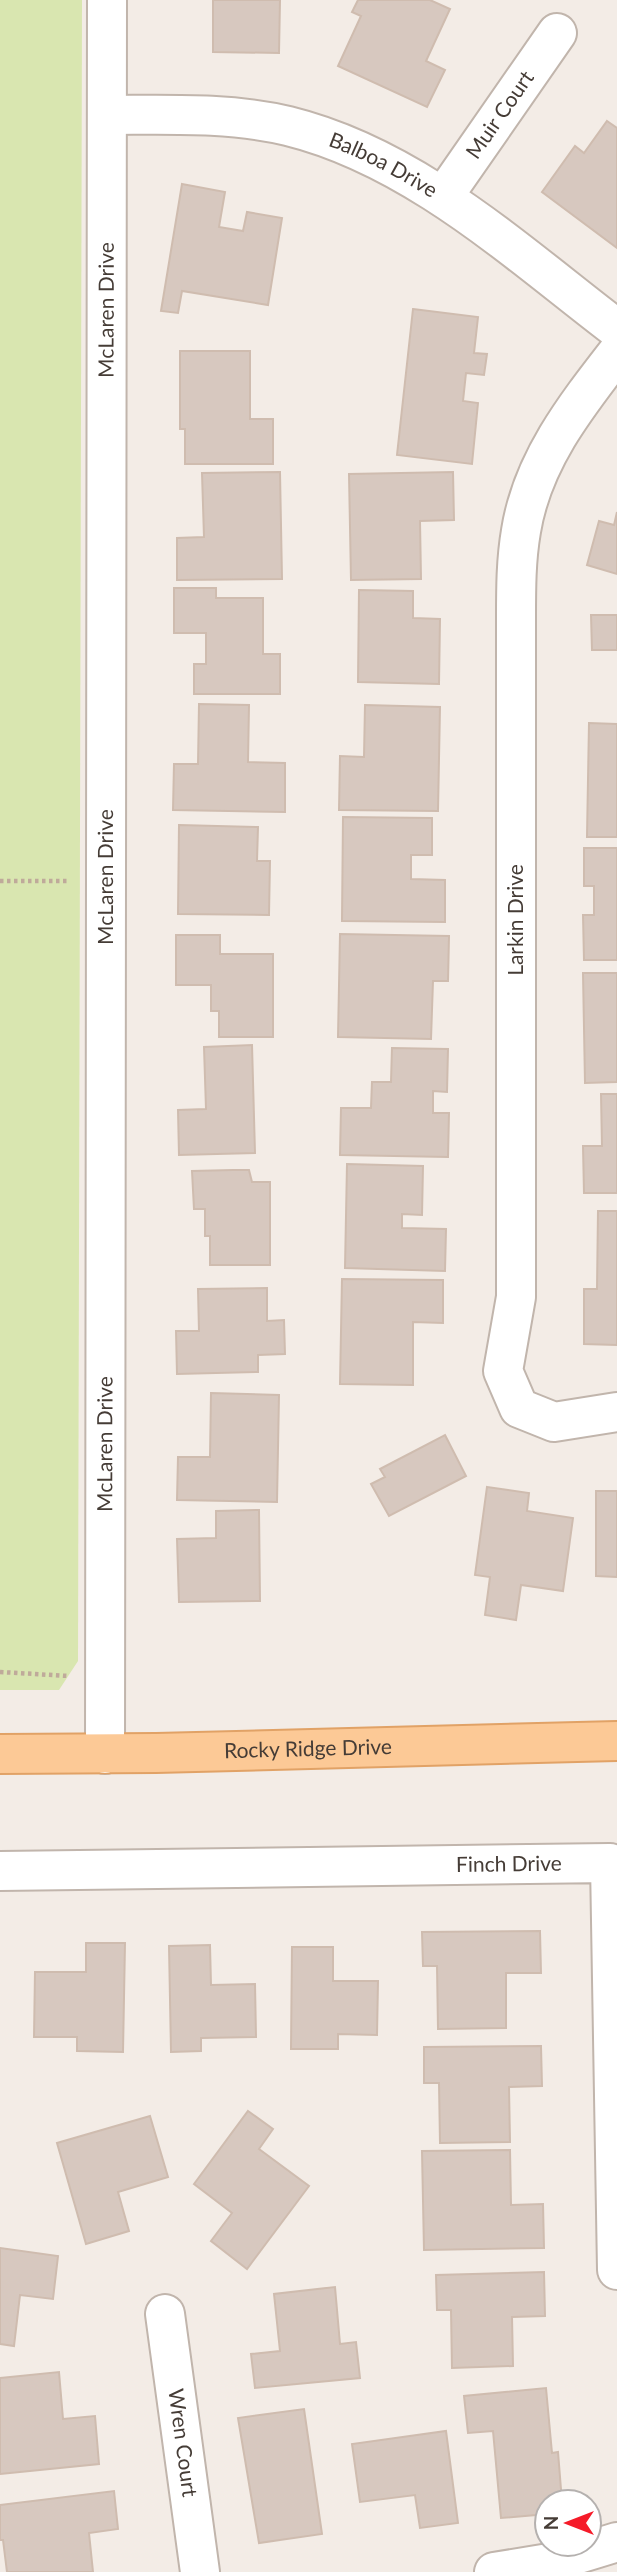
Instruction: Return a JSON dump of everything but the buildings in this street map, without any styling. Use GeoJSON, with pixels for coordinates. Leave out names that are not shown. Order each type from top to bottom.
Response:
{"type":"FeatureCollection","features":[{"type":"Feature","properties":{"kind":"main road","name":"Rocky Ridge Drive"},"geometry":{"type":"LineString","coordinates":[[0,1754],[105,1754],[617,1741]]}},
{"type":"Feature","properties":{"kind":"street","name":"McLaren Drive"},"geometry":{"type":"LineString","coordinates":[[105,1754],[107,0]]}},
{"type":"Feature","properties":{"kind":"street","name":"Muir Court"},"geometry":{"type":"LineString","coordinates":[[443,197],[557,33]]}},
{"type":"Feature","properties":{"kind":"street","name":"Balboa Drive"},"geometry":{"type":"LineString","coordinates":[[107,115],[216,117],[286,126],[341,142],[395,168],[443,197],[617,329]]}},
{"type":"Feature","properties":{"kind":"street","name":"Larkin Drive"},"geometry":{"type":"LineString","coordinates":[[617,353],[576,406],[549,449],[532,489],[521,530],[516,573],[516,1297],[503,1371],[519,1408],[554,1422],[617,1412]]}},
{"type":"Feature","properties":{"kind":"street","name":"Finch Drive"},"geometry":{"type":"LineString","coordinates":[[0,1871],[610,1863],[617,2270]]}},
{"type":"Feature","properties":{"kind":"street","name":"Wren Court"},"geometry":{"type":"LineString","coordinates":[[165,2314],[200,2572]]}},
{"type":"Feature","properties":{"kind":"street"},"geometry":{"type":"LineString","coordinates":[[494,2572],[549,2563],[617,2542]]}},
{"type":"Feature","properties":{"kind":"path"},"geometry":{"type":"LineString","coordinates":[[0,881],[71,881]]}},
{"type":"Feature","properties":{"kind":"path"},"geometry":{"type":"LineString","coordinates":[[0,1672],[71,1676]]}},
{"type":"Feature","properties":{"kind":"green space"},"geometry":{"type":"Polygon","coordinates":[[[0,0],[82,0],[78,1661],[59,1690],[0,1690],[0,0]]]}}]}
